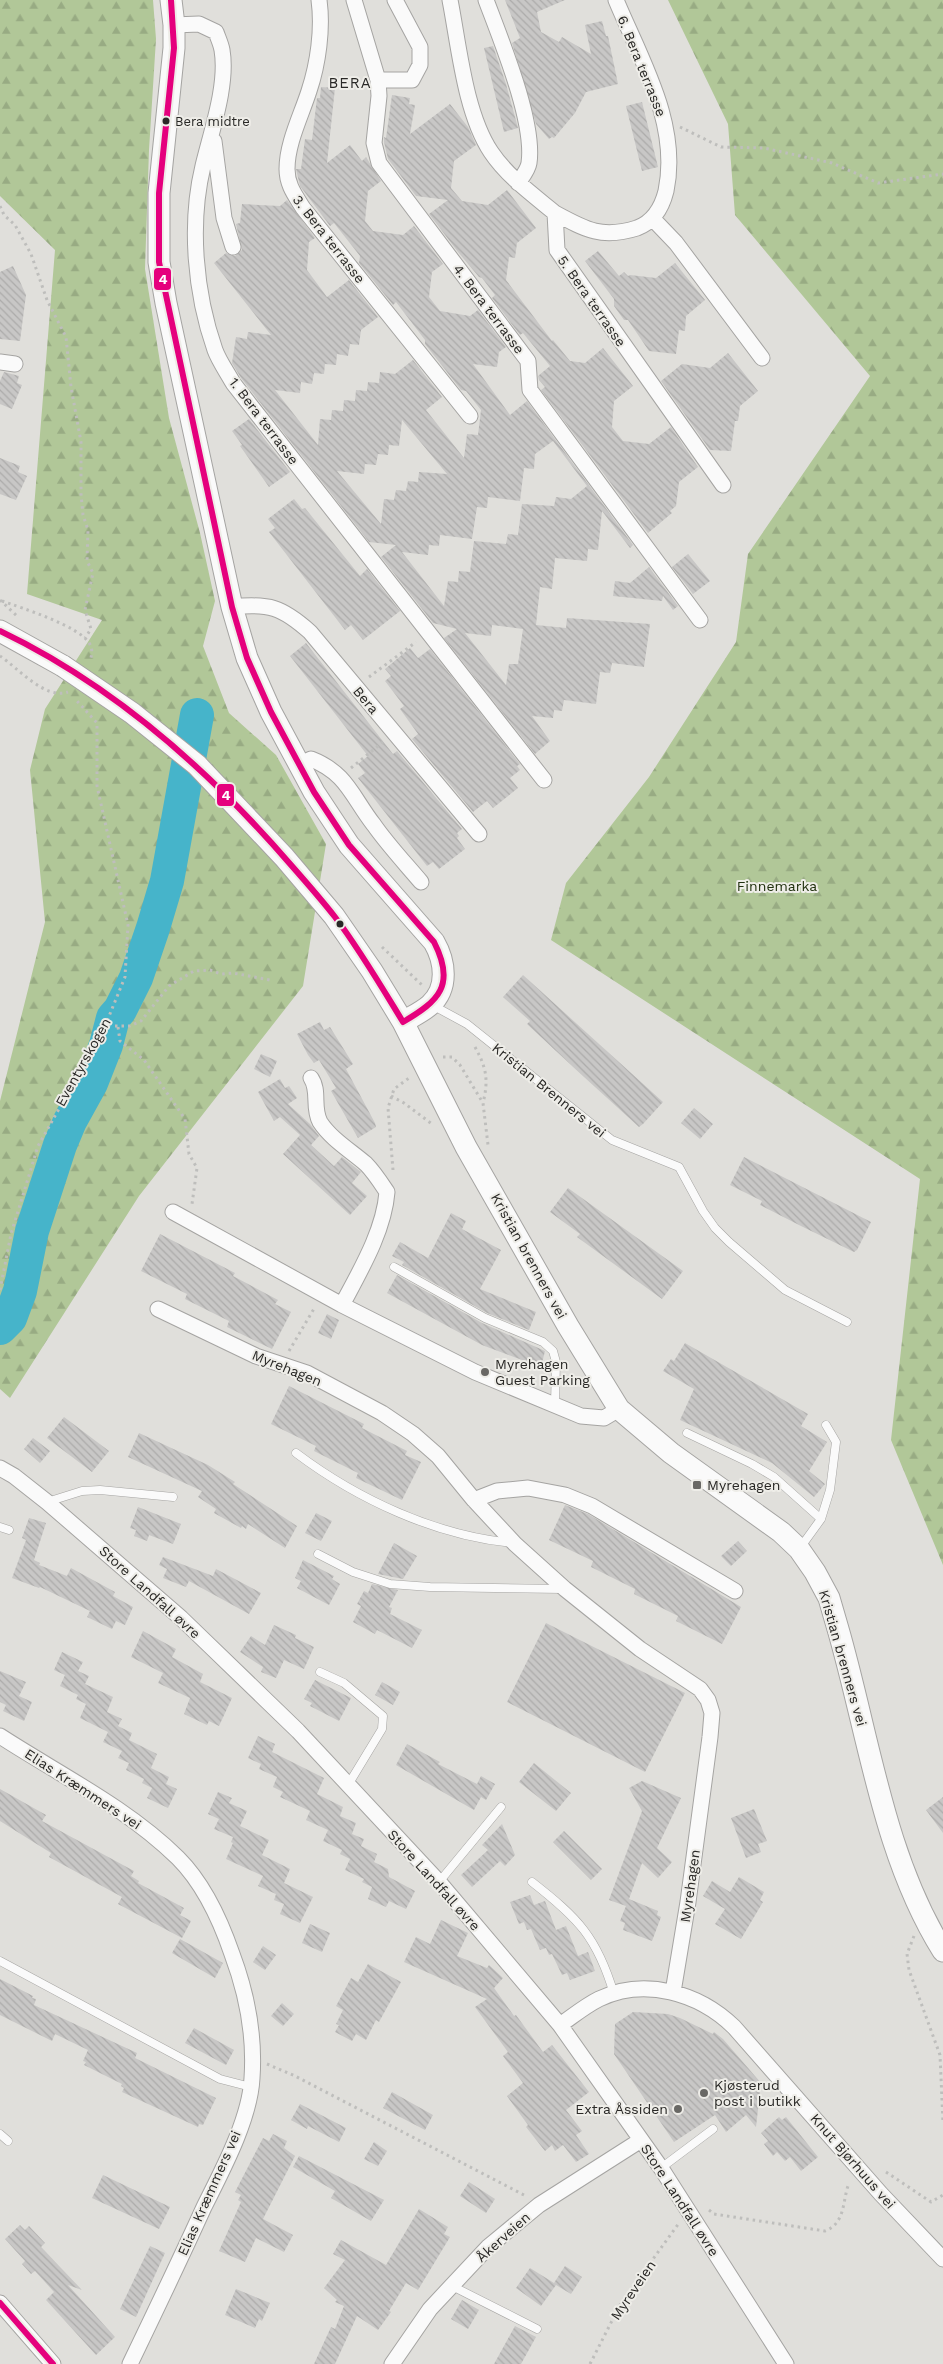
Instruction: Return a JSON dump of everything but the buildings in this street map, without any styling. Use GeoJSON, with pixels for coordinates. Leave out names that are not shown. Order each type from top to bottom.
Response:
{"type":"FeatureCollection","features":[{"type":"Feature","properties":{"kind":"main road"},"geometry":{"type":"LineString","coordinates":[[171,0],[174,25],[159,193],[159,262],[166,303],[232,607],[247,658],[298,765],[349,845],[434,942],[444,964],[443,976],[434,999],[403,1022]]}},
{"type":"Feature","properties":{"kind":"main road","name":"Kristian brenners vei"},"geometry":{"type":"LineString","coordinates":[[0,631],[63,666],[132,713],[197,765],[239,807],[334,916],[372,970],[403,1022],[466,1147],[594,1370],[620,1409],[671,1453],[781,1532],[799,1549],[815,1572],[829,1598],[849,1667],[900,1865],[922,1915],[943,1951]]}},
{"type":"Feature","properties":{"kind":"street","name":"3. Bera terrasse"},"geometry":{"type":"LineString","coordinates":[[319,0],[319,42],[314,69],[293,136],[287,169],[290,189],[303,208],[470,416]]}},
{"type":"Feature","properties":{"kind":"street","name":"4. Bera terrasse"},"geometry":{"type":"LineString","coordinates":[[354,0],[378,80],[379,96],[374,143],[380,163],[528,361],[530,390],[700,620]]}},
{"type":"Feature","properties":{"kind":"street"},"geometry":{"type":"LineString","coordinates":[[378,80],[412,80],[420,65],[420,47],[395,0]]}},
{"type":"Feature","properties":{"kind":"street"},"geometry":{"type":"LineString","coordinates":[[450,0],[470,102],[479,131],[491,153],[518,183],[555,213],[586,230],[617,234],[642,226],[653,219],[676,243],[762,358]]}},
{"type":"Feature","properties":{"kind":"street"},"geometry":{"type":"LineString","coordinates":[[486,0],[507,57],[527,127],[530,148],[529,166],[518,183]]}},
{"type":"Feature","properties":{"kind":"street","name":"6. Bera terrasse"},"geometry":{"type":"LineString","coordinates":[[616,0],[655,92],[665,124],[670,151],[669,176],[664,199],[653,219]]}},
{"type":"Feature","properties":{"kind":"street","name":"1. Bera terrasse"},"geometry":{"type":"LineString","coordinates":[[174,25],[199,24],[216,32],[222,50],[222,76],[213,132],[202,167],[197,202],[194,253],[208,327],[216,352],[233,383],[544,780]]}},
{"type":"Feature","properties":{"kind":"street"},"geometry":{"type":"LineString","coordinates":[[213,132],[224,218],[233,247]]}},
{"type":"Feature","properties":{"kind":"street","name":"5. Bera terrasse"},"geometry":{"type":"LineString","coordinates":[[555,213],[557,250],[723,485]]}},
{"type":"Feature","properties":{"kind":"street","name":"Bera"},"geometry":{"type":"LineString","coordinates":[[232,607],[255,604],[272,606],[291,615],[310,632],[478,834]]}},
{"type":"Feature","properties":{"kind":"street"},"geometry":{"type":"LineString","coordinates":[[298,765],[311,759],[322,763],[341,776],[373,825],[421,882]]}},
{"type":"Feature","properties":{"kind":"street"},"geometry":{"type":"LineString","coordinates":[[311,1078],[316,1085],[315,1111],[321,1123],[367,1166],[387,1192],[386,1203],[377,1231],[363,1265],[342,1305]]}},
{"type":"Feature","properties":{"kind":"street"},"geometry":{"type":"LineString","coordinates":[[173,1212],[342,1305],[475,1372],[581,1416],[604,1418],[620,1409]]}},
{"type":"Feature","properties":{"kind":"street","name":"Myrehagen"},"geometry":{"type":"LineString","coordinates":[[158,1309],[256,1356],[307,1373],[382,1413],[412,1434],[438,1456],[474,1500],[515,1544],[565,1589],[640,1649],[700,1689],[712,1713],[710,1737],[688,1902],[673,1992]]}},
{"type":"Feature","properties":{"kind":"street","name":"Store Landfall øvre"},"geometry":{"type":"LineString","coordinates":[[0,1468],[14,1476],[47,1502],[181,1618],[298,1731],[439,1882],[560,2025],[661,2168],[786,2364]]}},
{"type":"Feature","properties":{"kind":"street"},"geometry":{"type":"LineString","coordinates":[[474,1500],[497,1491],[528,1488],[565,1495],[600,1510],[735,1591]]}},
{"type":"Feature","properties":{"kind":"street","name":"Elias Kræmmers vei"},"geometry":{"type":"LineString","coordinates":[[0,1736],[110,1804],[153,1835],[180,1859],[209,1898],[243,1984],[253,2038],[251,2087],[230,2153],[130,2364]]}},
{"type":"Feature","properties":{"kind":"street","name":"Knut Bjørhuus vei"},"geometry":{"type":"LineString","coordinates":[[560,2025],[598,2000],[634,1990],[673,1992],[706,2005],[722,2015],[862,2172],[943,2259]]}},
{"type":"Feature","properties":{"kind":"street","name":"Åkerveien"},"geometry":{"type":"LineString","coordinates":[[392,2364],[430,2309],[488,2247],[539,2205],[641,2140]]}},
{"type":"Feature","properties":{"kind":"street"},"geometry":{"type":"LineString","coordinates":[[0,2303],[53,2364]]}},
{"type":"Feature","properties":{"kind":"lane","name":"Kristian Brenners vei"},"geometry":{"type":"LineString","coordinates":[[434,999],[612,1140],[679,1167],[703,1212],[715,1228],[730,1242],[785,1290],[847,1322]]}},
{"type":"Feature","properties":{"kind":"lane"},"geometry":{"type":"LineString","coordinates":[[394,1267],[485,1318],[544,1342],[553,1351],[556,1362],[555,1404]]}},
{"type":"Feature","properties":{"kind":"lane"},"geometry":{"type":"LineString","coordinates":[[799,1549],[821,1519],[830,1490],[836,1442],[826,1425]]}},
{"type":"Feature","properties":{"kind":"lane"},"geometry":{"type":"LineString","coordinates":[[687,1433],[752,1464],[774,1477],[821,1519]]}},
{"type":"Feature","properties":{"kind":"lane"},"geometry":{"type":"LineString","coordinates":[[296,1453],[346,1488],[378,1503],[470,1537],[515,1544]]}},
{"type":"Feature","properties":{"kind":"lane"},"geometry":{"type":"LineString","coordinates":[[47,1502],[82,1491],[100,1490],[173,1497]]}},
{"type":"Feature","properties":{"kind":"lane"},"geometry":{"type":"LineString","coordinates":[[0,1527],[9,1530]]}},
{"type":"Feature","properties":{"kind":"lane"},"geometry":{"type":"LineString","coordinates":[[318,1554],[353,1572],[390,1584],[430,1587],[565,1589]]}},
{"type":"Feature","properties":{"kind":"lane"},"geometry":{"type":"LineString","coordinates":[[320,1672],[344,1683],[383,1716],[382,1729],[348,1785]]}},
{"type":"Feature","properties":{"kind":"lane"},"geometry":{"type":"LineString","coordinates":[[439,1882],[501,1807]]}},
{"type":"Feature","properties":{"kind":"lane"},"geometry":{"type":"LineString","coordinates":[[532,1882],[562,1906],[584,1928],[605,1964],[614,1994]]}},
{"type":"Feature","properties":{"kind":"lane"},"geometry":{"type":"LineString","coordinates":[[0,1962],[220,2078],[251,2087]]}},
{"type":"Feature","properties":{"kind":"lane"},"geometry":{"type":"LineString","coordinates":[[661,2168],[713,2129]]}},
{"type":"Feature","properties":{"kind":"lane"},"geometry":{"type":"LineString","coordinates":[[0,2134],[8,2141]]}},
{"type":"Feature","properties":{"kind":"lane"},"geometry":{"type":"LineString","coordinates":[[452,2286],[537,2329]]}},
{"type":"Feature","properties":{"kind":"path"},"geometry":{"type":"LineString","coordinates":[[665,124],[687,129],[721,147],[764,148],[832,163],[878,183],[943,174]]}},
{"type":"Feature","properties":{"kind":"path"},"geometry":{"type":"LineString","coordinates":[[0,206],[4,215],[15,225],[31,254],[47,300],[66,337],[71,387],[81,442],[83,515],[88,530],[87,561],[93,572],[85,610],[91,629],[85,638]]}},
{"type":"Feature","properties":{"kind":"path"},"geometry":{"type":"LineString","coordinates":[[0,600],[21,621]]}},
{"type":"Feature","properties":{"kind":"path"},"geometry":{"type":"LineString","coordinates":[[379,669],[428,632]]}},
{"type":"Feature","properties":{"kind":"path","name":"Eventyrskogen"},"geometry":{"type":"LineString","coordinates":[[0,1290],[11,1234],[38,1146],[107,1023],[125,977],[128,925],[97,786],[97,723],[69,692]]}},
{"type":"Feature","properties":{"kind":"path"},"geometry":{"type":"LineString","coordinates":[[341,776],[394,733]]}},
{"type":"Feature","properties":{"kind":"path"},"geometry":{"type":"LineString","coordinates":[[382,947],[434,999]]}},
{"type":"Feature","properties":{"kind":"path"},"geometry":{"type":"LineString","coordinates":[[187,1220],[195,1190],[197,1168],[189,1154],[185,1119],[144,1060],[120,1041],[116,1026],[130,1026],[141,1020],[169,986],[194,971],[210,970],[221,974],[233,973],[270,980]]}},
{"type":"Feature","properties":{"kind":"path"},"geometry":{"type":"LineString","coordinates":[[473,1044],[485,1066],[486,1092],[483,1103],[489,1150]]}},
{"type":"Feature","properties":{"kind":"path"},"geometry":{"type":"LineString","coordinates":[[443,1057],[452,1057],[460,1065],[483,1103]]}},
{"type":"Feature","properties":{"kind":"path"},"geometry":{"type":"LineString","coordinates":[[387,1192],[393,1172],[388,1108],[394,1089],[414,1075]]}},
{"type":"Feature","properties":{"kind":"path"},"geometry":{"type":"LineString","coordinates":[[391,1096],[404,1103],[439,1130]]}},
{"type":"Feature","properties":{"kind":"path"},"geometry":{"type":"LineString","coordinates":[[281,1364],[322,1294]]}},
{"type":"Feature","properties":{"kind":"path"},"geometry":{"type":"LineString","coordinates":[[922,1915],[907,1954],[909,1970],[940,2055],[943,2123]]}},
{"type":"Feature","properties":{"kind":"path"},"geometry":{"type":"LineString","coordinates":[[253,2058],[295,2076],[360,2109],[539,2205]]}},
{"type":"Feature","properties":{"kind":"path"},"geometry":{"type":"LineString","coordinates":[[702,2209],[707,2208],[714,2214],[825,2231],[834,2228],[839,2220],[849,2183],[862,2172],[882,2170],[931,2202],[943,2195]]}},
{"type":"Feature","properties":{"kind":"path","name":"Myreveien"},"geometry":{"type":"LineString","coordinates":[[590,2364],[620,2305],[683,2220]]}},
{"type":"Feature","properties":{"kind":"green space"},"geometry":{"type":"Polygon","coordinates":[[[0,0],[153,0],[156,39],[149,150],[145,269],[169,418],[200,533],[215,601],[203,646],[229,713],[276,755],[326,844],[303,986],[139,1196],[10,1398],[0,1389],[0,1101],[45,922],[30,770],[45,709],[102,620],[27,594],[55,250],[0,196],[0,0]]]}},
{"type":"Feature","properties":{"kind":"green space","name":"Finnemarka"},"geometry":{"type":"Polygon","coordinates":[[[668,0],[943,0],[943,1565],[891,1440],[920,1179],[551,940],[566,883],[649,777],[736,642],[748,554],[870,376],[735,215],[728,124],[668,0]]]}},
{"type":"Feature","properties":{"kind":"waterway"},"geometry":{"type":"LineString","coordinates":[[0,1328],[10,1318],[20,1291],[32,1231],[60,1145],[70,1121],[91,1083],[106,1045],[113,1018],[120,1010],[136,978],[153,928],[167,881],[197,715]]}},
{"type":"Feature","properties":{"kind":"transit line","name":"4"},"geometry":{"type":"LineString","coordinates":[[0,631],[82,677],[120,704],[158,733],[227,796],[260,830],[335,917],[362,955],[403,1022],[426,1007],[434,999],[443,981],[443,970],[434,942],[349,845],[314,792],[271,712],[247,658],[232,607],[159,262],[159,193],[174,48],[171,0]]}},
{"type":"Feature","properties":{"kind":"transit line","name":"4"},"geometry":{"type":"LineString","coordinates":[[0,2303],[53,2364]]}},
{"type":"Feature","properties":{"kind":"place","name":"Bera midtre"},"geometry":{"type":"Point","coordinates":[166,121]}},
{"type":"Feature","properties":{"kind":"place","name":"Myrehagen Guest Parking"},"geometry":{"type":"Point","coordinates":[485,1372]}},
{"type":"Feature","properties":{"kind":"place","name":"Myrehagen"},"geometry":{"type":"Point","coordinates":[697,1485]}},
{"type":"Feature","properties":{"kind":"place","name":"Kjøsterud post i butikk"},"geometry":{"type":"Point","coordinates":[704,2093]}},
{"type":"Feature","properties":{"kind":"place","name":"Extra Åssiden"},"geometry":{"type":"Point","coordinates":[678,2109]}},
{"type":"Feature","properties":{"kind":"district","name":"BERA"},"geometry":{"type":"Point","coordinates":[350,83]}}]}
